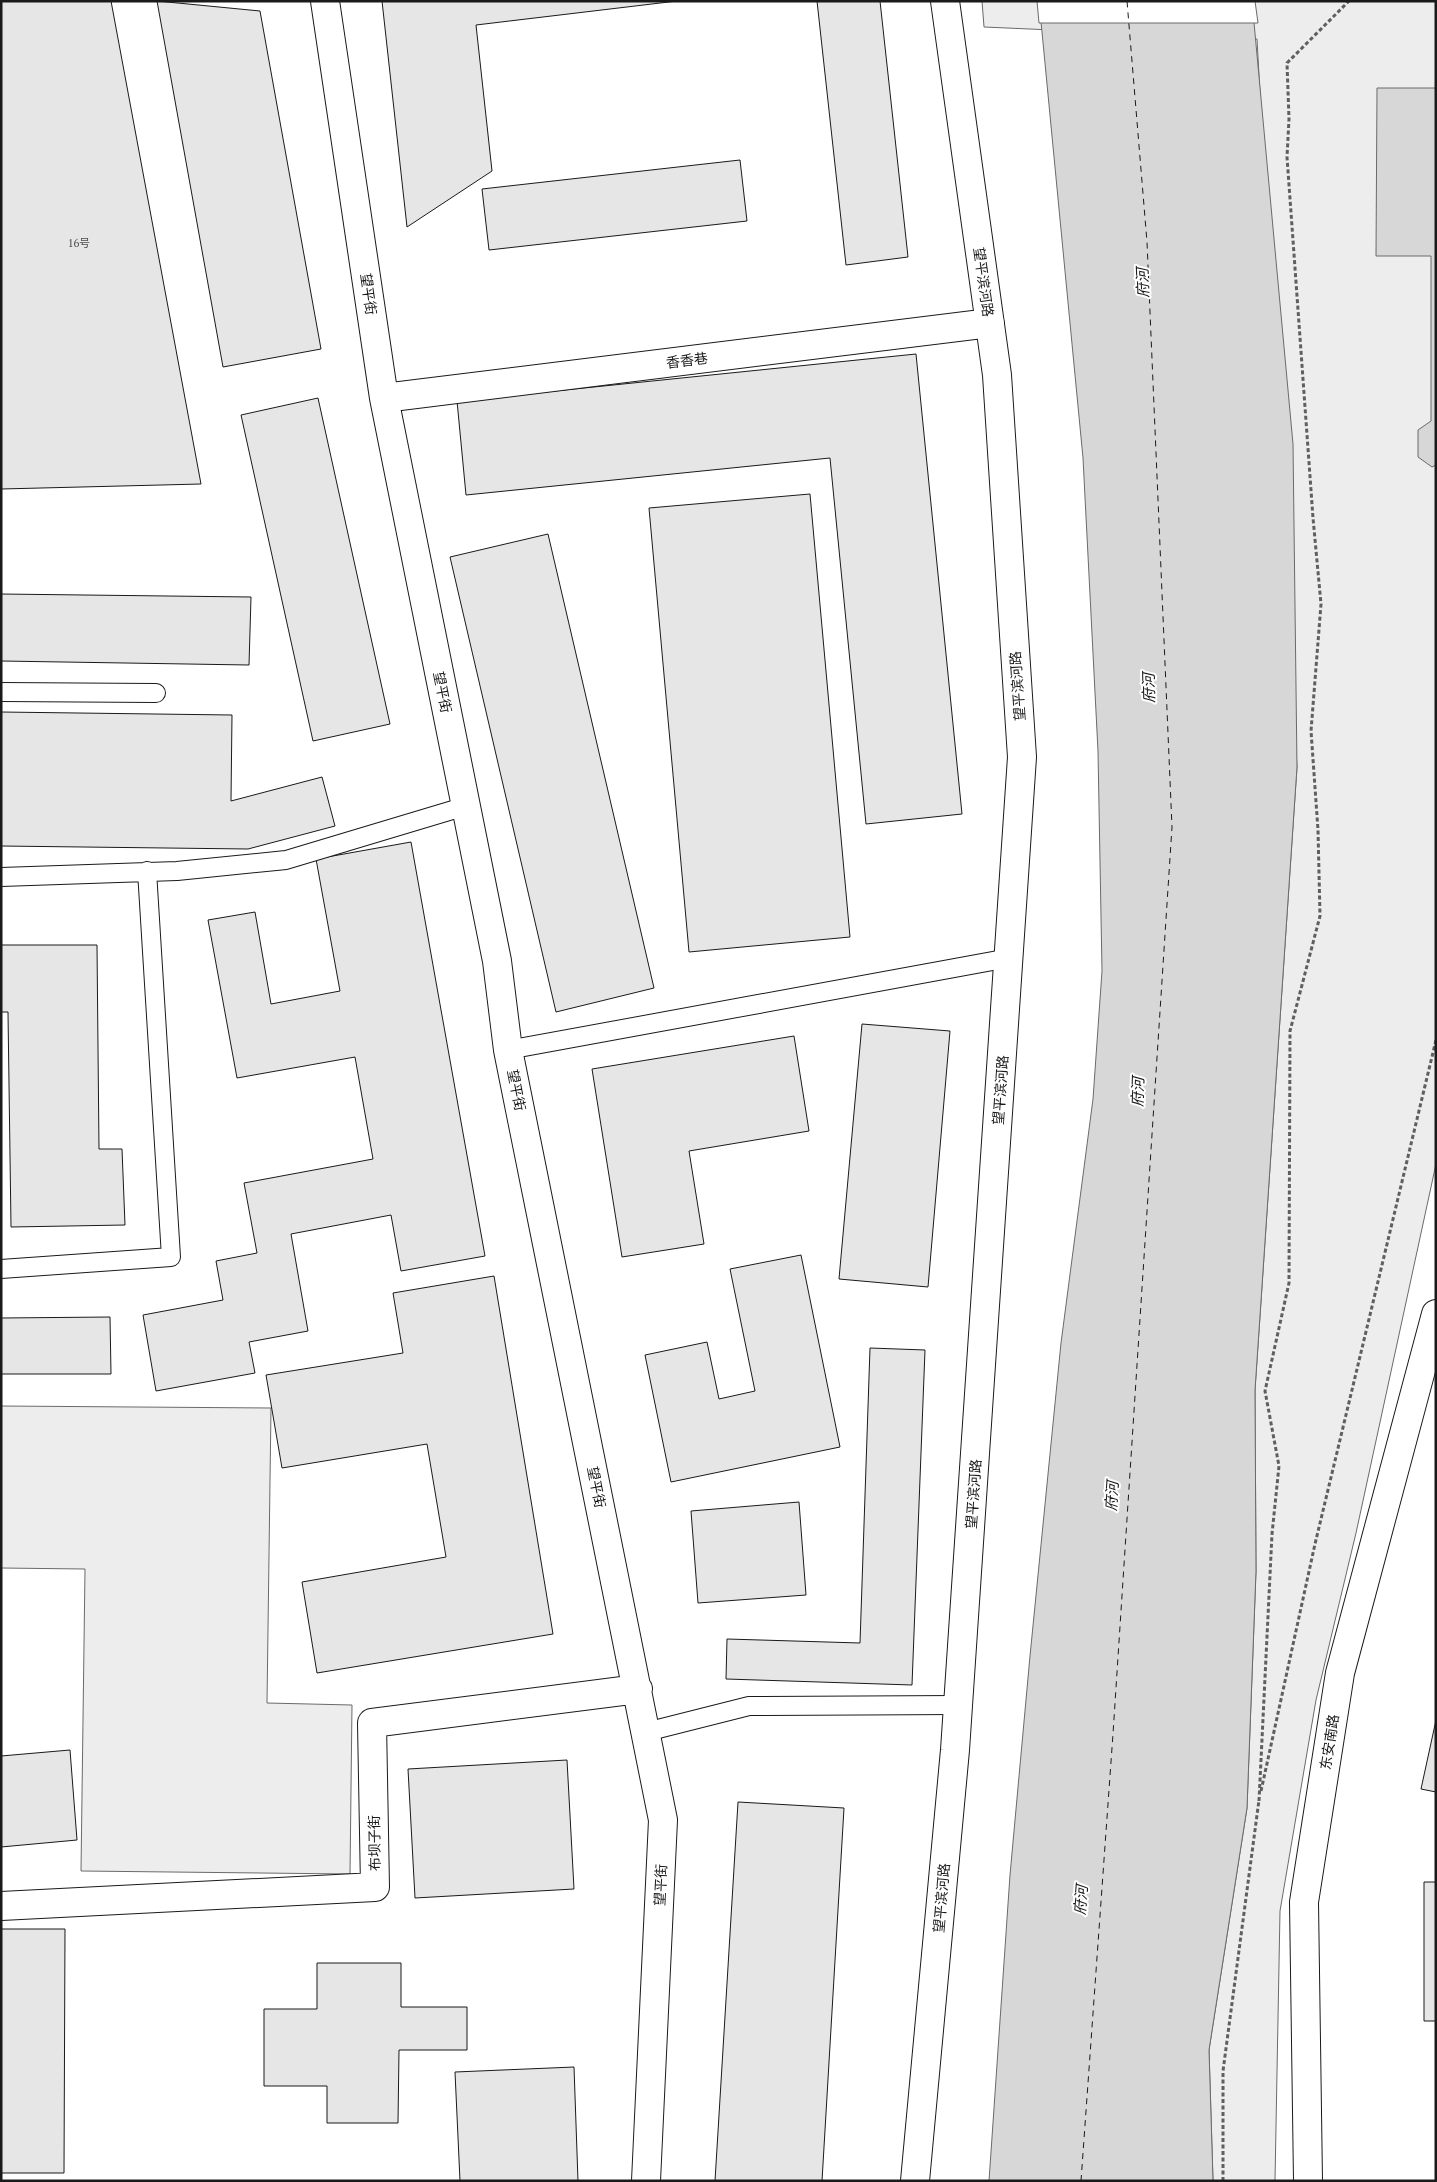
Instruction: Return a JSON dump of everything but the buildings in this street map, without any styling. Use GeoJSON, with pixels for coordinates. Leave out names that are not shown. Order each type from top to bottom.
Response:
{"type":"FeatureCollection","features":[{"type":"Feature","properties":{"kind":"street","name":"望平街"},"geometry":{"type":"LineString","coordinates":[[325,1],[384,398],[497,961],[508,1050],[663,1820],[646,2181]]}},
{"type":"Feature","properties":{"kind":"street","name":"望平滨河路"},"geometry":{"type":"LineString","coordinates":[[915,2181],[958,1705],[1022,757],[998,385],[945,1]]}},
{"type":"Feature","properties":{"kind":"street","name":"香香巷"},"geometry":{"type":"LineString","coordinates":[[384,398],[990,323]]}},
{"type":"Feature","properties":{"kind":"street","name":"东安南路"},"geometry":{"type":"LineString","coordinates":[[1308,2181],[1304,1902],[1340,1673],[1436,1314]]}},
{"type":"Feature","properties":{"kind":"street","name":"布坝子街"},"geometry":{"type":"LineString","coordinates":[[1,1906],[375,1887],[372,1723],[638,1689]]}},
{"type":"Feature","properties":{"kind":"lane"},"geometry":{"type":"LineString","coordinates":[[1,692],[156,693]]}},
{"type":"Feature","properties":{"kind":"lane"},"geometry":{"type":"LineString","coordinates":[[1,877],[177,871],[286,860],[466,806]]}},
{"type":"Feature","properties":{"kind":"lane"},"geometry":{"type":"LineString","coordinates":[[1,1269],[171,1257],[147,871]]}},
{"type":"Feature","properties":{"kind":"lane"},"geometry":{"type":"LineString","coordinates":[[508,1050],[1009,958]]}},
{"type":"Feature","properties":{"kind":"lane"},"geometry":{"type":"LineString","coordinates":[[646,1732],[749,1706],[958,1705]]}},
{"type":"Feature","properties":{"kind":"path"},"geometry":{"type":"LineString","coordinates":[[1259,1801],[1272,1534],[1279,1466],[1265,1391],[1289,1284],[1290,1031],[1320,916],[1318,830],[1311,731],[1321,604],[1287,157],[1289,119],[1287,63],[1349,1]]}},
{"type":"Feature","properties":{"kind":"path"},"geometry":{"type":"LineString","coordinates":[[1223,2181],[1223,2070],[1259,1801],[1315,1544],[1436,1040]]}},
{"type":"Feature","properties":{"kind":"shaded area"},"geometry":{"type":"Polygon","coordinates":[[[982,1],[1436,1],[1436,1164],[1356,1533],[1316,1700],[1280,1911],[1275,2181],[1213,2181],[1209,2050],[1247,1808],[1256,1571],[1255,1390],[1297,767],[1257,39],[984,27],[982,1]]]}},
{"type":"Feature","properties":{"kind":"shaded area"},"geometry":{"type":"Polygon","coordinates":[[[1,1406],[271,1408],[267,1703],[352,1705],[350,1874],[81,1871],[85,1569],[1,1568],[1,1406]]]}},
{"type":"Feature","properties":{"kind":"water","name":"府河"},"geometry":{"type":"Polygon","coordinates":[[[1039,1],[1252,1],[1293,444],[1297,767],[1255,1390],[1256,1571],[1247,1808],[1209,2050],[1213,2181],[989,2181],[1010,1875],[1030,1656],[1061,1343],[1093,1099],[1102,971],[1098,751],[1083,458],[1039,1]]]}},
{"type":"Feature","properties":{"kind":"water"},"geometry":{"type":"Polygon","coordinates":[[[1377,88],[1436,88],[1436,465],[1432,467],[1418,457],[1418,430],[1431,421],[1431,256],[1376,256],[1377,88]]]}},
{"type":"Feature","properties":{"kind":"pier"},"geometry":{"type":"Polygon","coordinates":[[[1037,1],[1255,1],[1258,23],[1039,23],[1037,1]]]}},
{"type":"Feature","properties":{"kind":"ferry route"},"geometry":{"type":"LineString","coordinates":[[1081,2181],[1113,1734],[1172,827],[1147,242],[1127,1]]}}]}
